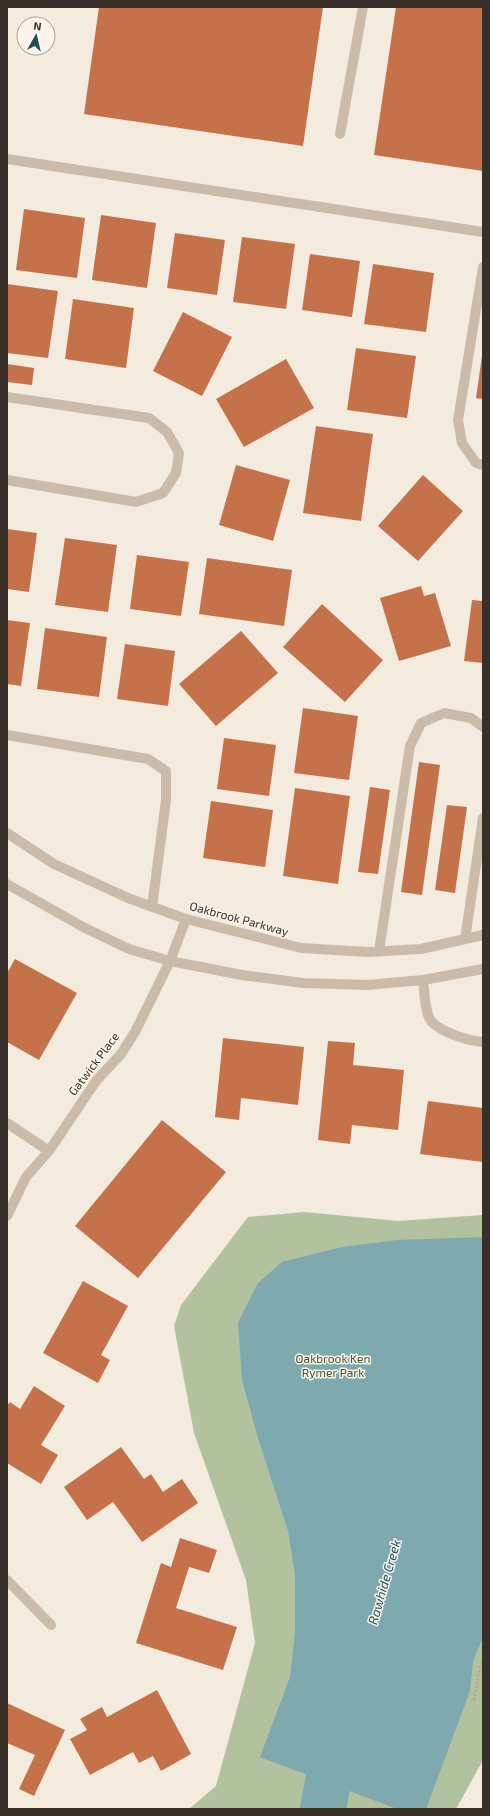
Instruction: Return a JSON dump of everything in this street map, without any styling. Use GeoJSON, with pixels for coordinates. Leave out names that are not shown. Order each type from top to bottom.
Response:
{"type":"FeatureCollection","features":[{"type":"Feature","properties":{"kind":"street"},"geometry":{"type":"LineString","coordinates":[[340,134],[363,7]]}},
{"type":"Feature","properties":{"kind":"street"},"geometry":{"type":"LineString","coordinates":[[7,159],[483,232]]}},
{"type":"Feature","properties":{"kind":"street"},"geometry":{"type":"LineString","coordinates":[[483,267],[458,420],[462,443],[476,463],[483,465]]}},
{"type":"Feature","properties":{"kind":"street"},"geometry":{"type":"LineString","coordinates":[[7,397],[149,418],[167,432],[179,453],[176,473],[163,493],[136,502],[7,480]]}},
{"type":"Feature","properties":{"kind":"street"},"geometry":{"type":"LineString","coordinates":[[379,951],[410,746],[422,723],[444,712],[472,718],[483,727]]}},
{"type":"Feature","properties":{"kind":"street"},"geometry":{"type":"LineString","coordinates":[[7,734],[148,759],[166,772],[166,800],[152,907]]}},
{"type":"Feature","properties":{"kind":"street"},"geometry":{"type":"LineString","coordinates":[[465,939],[483,818]]}},
{"type":"Feature","properties":{"kind":"street","name":"Oakbrook Parkway"},"geometry":{"type":"LineString","coordinates":[[7,833],[54,864],[128,898],[186,919],[301,948],[379,951],[421,949],[483,935]]}},
{"type":"Feature","properties":{"kind":"street"},"geometry":{"type":"LineString","coordinates":[[7,884],[83,927],[129,949],[170,961],[242,975],[303,983],[367,985],[423,980],[483,969]]}},
{"type":"Feature","properties":{"kind":"street","name":"Gatwick Place"},"geometry":{"type":"LineString","coordinates":[[7,1216],[26,1177],[49,1151],[96,1081],[121,1054],[128,1043],[170,961],[186,919]]}},
{"type":"Feature","properties":{"kind":"street"},"geometry":{"type":"LineString","coordinates":[[423,980],[428,1013],[431,1021],[446,1032],[483,1042]]}},
{"type":"Feature","properties":{"kind":"street"},"geometry":{"type":"LineString","coordinates":[[7,1123],[49,1151]]}},
{"type":"Feature","properties":{"kind":"street"},"geometry":{"type":"LineString","coordinates":[[7,1580],[51,1625]]}},
{"type":"Feature","properties":{"kind":"path"},"geometry":{"type":"LineString","coordinates":[[474,1700],[480,1667],[483,1659]]}},
{"type":"Feature","properties":{"kind":"green space","name":"Oakbrook Ken Rymer Park"},"geometry":{"type":"Polygon","coordinates":[[[305,1212],[398,1221],[483,1215],[483,1760],[456,1809],[189,1809],[216,1786],[255,1643],[246,1580],[194,1433],[174,1326],[181,1305],[248,1217],[305,1212]]]}},
{"type":"Feature","properties":{"kind":"water","name":"Oakbrook Ken Rymer Park"},"geometry":{"type":"Polygon","coordinates":[[[483,1237],[483,1637],[473,1661],[470,1691],[426,1809],[397,1809],[260,1757],[290,1677],[295,1632],[295,1575],[288,1531],[258,1438],[242,1380],[238,1323],[258,1283],[282,1262],[342,1247],[398,1240],[483,1237]]]}},
{"type":"Feature","properties":{"kind":"building"},"geometry":{"type":"Polygon","coordinates":[[[99,7],[323,7],[303,146],[84,114],[99,7]]]}},
{"type":"Feature","properties":{"kind":"building"},"geometry":{"type":"Polygon","coordinates":[[[396,7],[483,7],[483,171],[374,155],[396,7]]]}},
{"type":"Feature","properties":{"kind":"building"},"geometry":{"type":"Polygon","coordinates":[[[24,209],[85,218],[77,278],[16,270],[24,209]]]}},
{"type":"Feature","properties":{"kind":"building"},"geometry":{"type":"Polygon","coordinates":[[[101,215],[156,223],[147,288],[92,280],[101,215]]]}},
{"type":"Feature","properties":{"kind":"building"},"geometry":{"type":"Polygon","coordinates":[[[175,233],[225,240],[217,295],[167,288],[175,233]]]}},
{"type":"Feature","properties":{"kind":"building"},"geometry":{"type":"Polygon","coordinates":[[[242,237],[295,244],[286,309],[233,302],[242,237]]]}},
{"type":"Feature","properties":{"kind":"building"},"geometry":{"type":"Polygon","coordinates":[[[310,254],[360,261],[352,317],[302,310],[310,254]]]}},
{"type":"Feature","properties":{"kind":"building"},"geometry":{"type":"Polygon","coordinates":[[[373,264],[434,273],[426,332],[364,324],[373,264]]]}},
{"type":"Feature","properties":{"kind":"building"},"geometry":{"type":"Polygon","coordinates":[[[7,284],[58,291],[48,358],[7,353],[7,284]]]}},
{"type":"Feature","properties":{"kind":"building"},"geometry":{"type":"Polygon","coordinates":[[[73,299],[134,308],[126,368],[65,359],[73,299]]]}},
{"type":"Feature","properties":{"kind":"building"},"geometry":{"type":"Polygon","coordinates":[[[183,312],[232,337],[202,396],[153,371],[183,312]]]}},
{"type":"Feature","properties":{"kind":"building"},"geometry":{"type":"Polygon","coordinates":[[[356,348],[416,356],[407,418],[347,410],[356,348]]]}},
{"type":"Feature","properties":{"kind":"building"},"geometry":{"type":"Polygon","coordinates":[[[483,356],[483,399],[476,398],[483,356]]]}},
{"type":"Feature","properties":{"kind":"building"},"geometry":{"type":"Polygon","coordinates":[[[286,359],[314,408],[244,447],[216,399],[286,359]]]}},
{"type":"Feature","properties":{"kind":"building"},"geometry":{"type":"Polygon","coordinates":[[[7,364],[34,368],[32,385],[7,382],[7,364]]]}},
{"type":"Feature","properties":{"kind":"building"},"geometry":{"type":"Polygon","coordinates":[[[316,426],[373,434],[361,521],[303,513],[316,426]]]}},
{"type":"Feature","properties":{"kind":"building"},"geometry":{"type":"Polygon","coordinates":[[[236,465],[290,480],[273,541],[219,525],[236,465]]]}},
{"type":"Feature","properties":{"kind":"building"},"geometry":{"type":"Polygon","coordinates":[[[423,475],[463,511],[418,561],[378,526],[423,475]]]}},
{"type":"Feature","properties":{"kind":"building"},"geometry":{"type":"Polygon","coordinates":[[[7,529],[37,533],[29,592],[7,589],[7,529]]]}},
{"type":"Feature","properties":{"kind":"building"},"geometry":{"type":"Polygon","coordinates":[[[65,538],[117,545],[108,612],[55,605],[65,538]]]}},
{"type":"Feature","properties":{"kind":"building"},"geometry":{"type":"Polygon","coordinates":[[[137,555],[189,562],[181,616],[130,609],[137,555]]]}},
{"type":"Feature","properties":{"kind":"building"},"geometry":{"type":"Polygon","coordinates":[[[207,558],[292,570],[284,626],[199,614],[207,558]]]}},
{"type":"Feature","properties":{"kind":"building"},"geometry":{"type":"Polygon","coordinates":[[[421,586],[424,596],[435,593],[451,646],[399,661],[380,598],[421,586]]]}},
{"type":"Feature","properties":{"kind":"building"},"geometry":{"type":"Polygon","coordinates":[[[472,600],[483,601],[483,663],[464,661],[472,600]]]}},
{"type":"Feature","properties":{"kind":"building"},"geometry":{"type":"Polygon","coordinates":[[[322,604],[383,660],[345,702],[283,647],[322,604]]]}},
{"type":"Feature","properties":{"kind":"building"},"geometry":{"type":"Polygon","coordinates":[[[7,620],[30,623],[21,686],[7,684],[7,620]]]}},
{"type":"Feature","properties":{"kind":"building"},"geometry":{"type":"Polygon","coordinates":[[[45,628],[107,637],[99,697],[37,689],[45,628]]]}},
{"type":"Feature","properties":{"kind":"building"},"geometry":{"type":"Polygon","coordinates":[[[241,631],[278,673],[216,726],[179,684],[241,631]]]}},
{"type":"Feature","properties":{"kind":"building"},"geometry":{"type":"Polygon","coordinates":[[[125,644],[175,651],[168,706],[117,699],[125,644]]]}},
{"type":"Feature","properties":{"kind":"building"},"geometry":{"type":"Polygon","coordinates":[[[303,708],[358,716],[349,780],[294,773],[303,708]]]}},
{"type":"Feature","properties":{"kind":"building"},"geometry":{"type":"Polygon","coordinates":[[[224,738],[276,745],[269,796],[217,789],[224,738]]]}},
{"type":"Feature","properties":{"kind":"building"},"geometry":{"type":"Polygon","coordinates":[[[419,762],[440,765],[422,895],[401,892],[419,762]]]}},
{"type":"Feature","properties":{"kind":"building"},"geometry":{"type":"Polygon","coordinates":[[[370,787],[390,790],[378,874],[358,872],[370,787]]]}},
{"type":"Feature","properties":{"kind":"building"},"geometry":{"type":"Polygon","coordinates":[[[295,788],[350,796],[338,884],[283,876],[295,788]]]}},
{"type":"Feature","properties":{"kind":"building"},"geometry":{"type":"Polygon","coordinates":[[[211,801],[273,810],[265,867],[203,858],[211,801]]]}},
{"type":"Feature","properties":{"kind":"building"},"geometry":{"type":"Polygon","coordinates":[[[447,805],[467,807],[455,893],[435,890],[447,805]]]}},
{"type":"Feature","properties":{"kind":"building"},"geometry":{"type":"Polygon","coordinates":[[[15,959],[77,993],[39,1060],[7,1042],[7,973],[15,959]]]}},
{"type":"Feature","properties":{"kind":"building"},"geometry":{"type":"Polygon","coordinates":[[[223,1038],[304,1047],[298,1105],[241,1098],[239,1120],[215,1117],[223,1038]]]}},
{"type":"Feature","properties":{"kind":"building"},"geometry":{"type":"Polygon","coordinates":[[[328,1041],[355,1043],[353,1065],[404,1070],[398,1130],[352,1125],[350,1144],[318,1140],[328,1041]]]}},
{"type":"Feature","properties":{"kind":"building"},"geometry":{"type":"Polygon","coordinates":[[[428,1101],[483,1108],[483,1162],[420,1154],[428,1101]]]}},
{"type":"Feature","properties":{"kind":"building"},"geometry":{"type":"Polygon","coordinates":[[[162,1120],[226,1172],[138,1278],[75,1226],[162,1120]]]}},
{"type":"Feature","properties":{"kind":"building"},"geometry":{"type":"Polygon","coordinates":[[[83,1281],[128,1306],[101,1355],[110,1360],[98,1383],[43,1353],[83,1281]]]}},
{"type":"Feature","properties":{"kind":"building"},"geometry":{"type":"Polygon","coordinates":[[[34,1386],[65,1406],[41,1445],[58,1455],[41,1484],[7,1463],[7,1406],[10,1402],[20,1409],[34,1386]]]}},
{"type":"Feature","properties":{"kind":"building"},"geometry":{"type":"Polygon","coordinates":[[[121,1447],[144,1479],[151,1474],[163,1492],[182,1479],[198,1503],[142,1542],[113,1502],[87,1520],[64,1487],[121,1447]]]}},
{"type":"Feature","properties":{"kind":"building"},"geometry":{"type":"Polygon","coordinates":[[[180,1538],[217,1550],[209,1573],[189,1567],[176,1608],[237,1627],[223,1670],[136,1643],[161,1563],[171,1567],[180,1538]]]}},
{"type":"Feature","properties":{"kind":"building"},"geometry":{"type":"Polygon","coordinates":[[[157,1690],[191,1754],[161,1771],[153,1756],[139,1763],[133,1752],[90,1775],[70,1739],[87,1730],[80,1719],[102,1707],[107,1717],[157,1690]]]}},
{"type":"Feature","properties":{"kind":"building"},"geometry":{"type":"Polygon","coordinates":[[[7,1703],[65,1730],[34,1796],[19,1789],[35,1755],[7,1743],[7,1703]]]}},
{"type":"Feature","properties":{"kind":"waterway","name":"Rawhide Creek"},"geometry":{"type":"LineString","coordinates":[[323,1809],[328,1782],[345,1721]]}}]}
